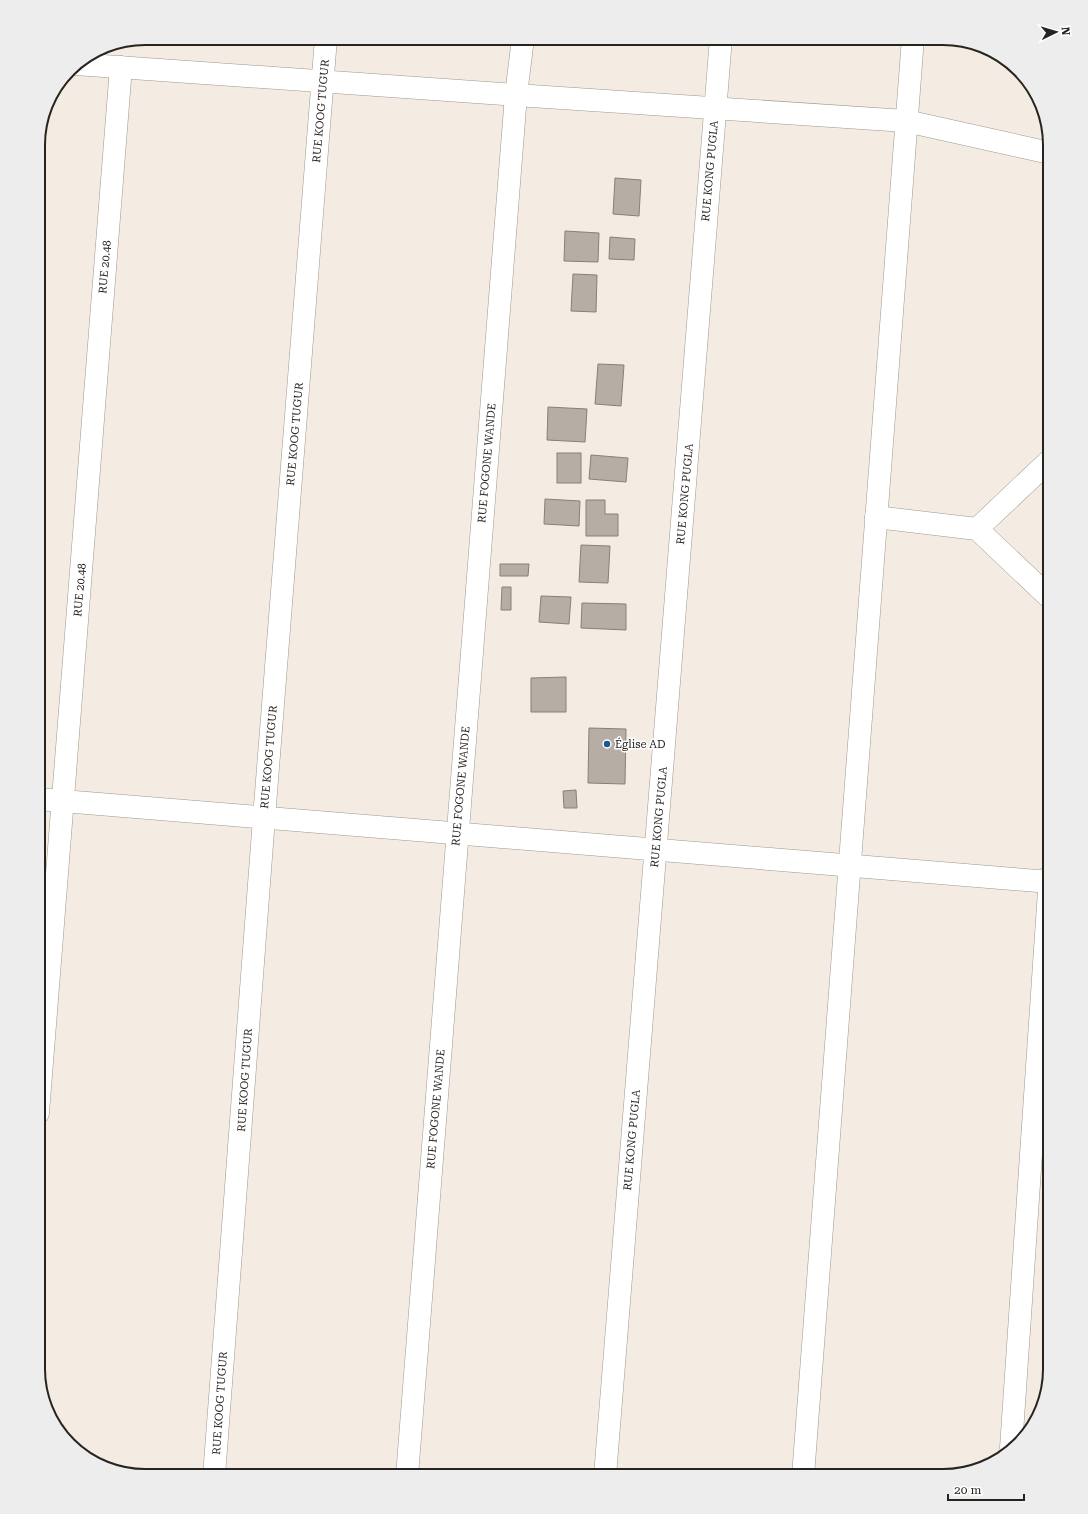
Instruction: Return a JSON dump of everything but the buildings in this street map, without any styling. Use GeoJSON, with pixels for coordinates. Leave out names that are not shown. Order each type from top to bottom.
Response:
{"type":"FeatureCollection","features":[{"type":"Feature","properties":{"kind":"street","name":"RUE KOOG TUGUR"},"geometry":{"type":"LineString","coordinates":[[215,1469],[264,818],[326,45]]}},
{"type":"Feature","properties":{"kind":"street","name":"RUE FOGONE WANDE"},"geometry":{"type":"LineString","coordinates":[[408,1469],[516,95],[522,45]]}},
{"type":"Feature","properties":{"kind":"street","name":"RUE KONG PUGLA"},"geometry":{"type":"LineString","coordinates":[[606,1469],[720,45]]}},
{"type":"Feature","properties":{"kind":"street"},"geometry":{"type":"LineString","coordinates":[[804,1469],[912,45]]}},
{"type":"Feature","properties":{"kind":"street"},"geometry":{"type":"LineString","coordinates":[[86,65],[516,95],[906,120],[1043,151]]}},
{"type":"Feature","properties":{"kind":"street","name":"RUE 20.48"},"geometry":{"type":"LineString","coordinates":[[45,1026],[121,67]]}},
{"type":"Feature","properties":{"kind":"street"},"geometry":{"type":"LineString","coordinates":[[977,529],[1043,467]]}},
{"type":"Feature","properties":{"kind":"street"},"geometry":{"type":"LineString","coordinates":[[876,517],[977,529],[1043,591]]}},
{"type":"Feature","properties":{"kind":"street"},"geometry":{"type":"LineString","coordinates":[[45,800],[1043,881]]}},
{"type":"Feature","properties":{"kind":"street"},"geometry":{"type":"LineString","coordinates":[[1011,1442],[1043,984]]}},
{"type":"Feature","properties":{"kind":"place","name":"Église AD"},"geometry":{"type":"Point","coordinates":[607,744]}}]}
